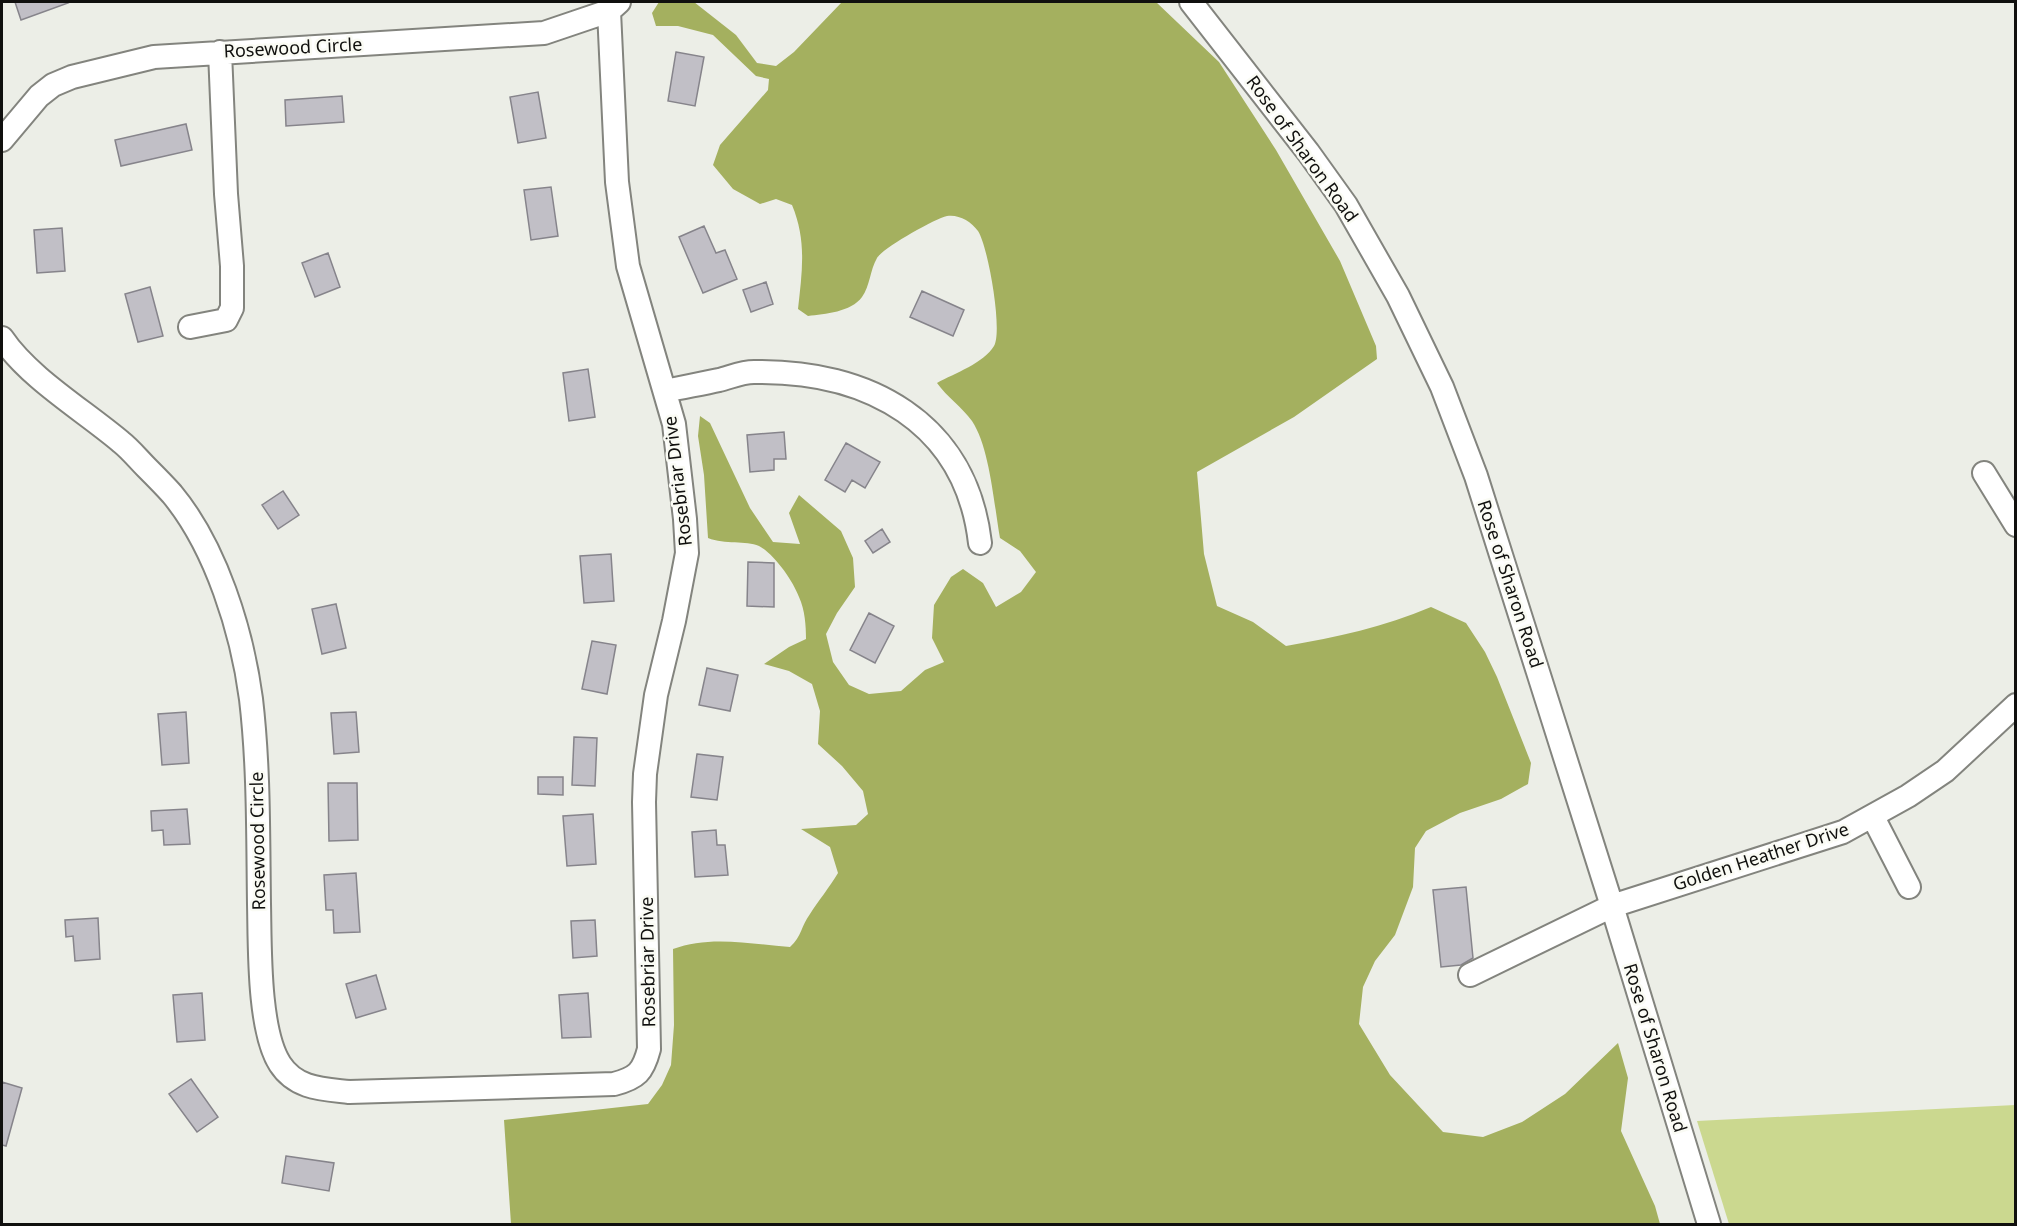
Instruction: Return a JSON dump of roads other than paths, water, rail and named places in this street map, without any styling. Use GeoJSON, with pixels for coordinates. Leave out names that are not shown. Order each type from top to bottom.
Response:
{"type":"FeatureCollection","features":[{"type":"Feature","properties":{"kind":"street","name":"Rose of Sharon Road"},"geometry":{"type":"LineString","coordinates":[[1191,2],[1308,152],[1346,205],[1383,268],[1422,342],[1442,387],[1476,476],[1612,906],[1709,1224]]}},
{"type":"Feature","properties":{"kind":"street","name":"Rosewood Circle"},"geometry":{"type":"LineString","coordinates":[[2,140],[39,96],[53,85],[72,77],[154,57],[544,33],[615,6]]}},
{"type":"Feature","properties":{"kind":"street","name":"Rosebriar Drive"},"geometry":{"type":"LineString","coordinates":[[615,6],[617,182],[628,266],[674,424],[687,553],[647,747],[644,802],[650,1032],[645,1065],[638,1074]]}},
{"type":"Feature","properties":{"kind":"street"},"geometry":{"type":"LineString","coordinates":[[190,327],[226,320],[232,308],[232,266],[226,194],[220,52]]}},
{"type":"Feature","properties":{"kind":"street","name":"Rosewood Circle"},"geometry":{"type":"LineString","coordinates":[[2,338],[25,365],[124,444],[172,494],[213,563],[230,605],[251,698],[256,768],[261,975],[272,1046],[280,1064],[291,1077],[318,1089],[349,1092],[614,1084],[630,1080],[638,1074]]}},
{"type":"Feature","properties":{"kind":"street"},"geometry":{"type":"LineString","coordinates":[[665,391],[740,373],[794,374],[843,382],[904,409],[932,434],[946,450],[959,471],[977,517],[980,543]]}},
{"type":"Feature","properties":{"kind":"street"},"geometry":{"type":"LineString","coordinates":[[1984,473],[2016,525]]}},
{"type":"Feature","properties":{"kind":"street","name":"Golden Heather Drive"},"geometry":{"type":"LineString","coordinates":[[1470,975],[1612,906],[1843,832],[1873,817],[1945,771],[2016,705]]}},
{"type":"Feature","properties":{"kind":"street"},"geometry":{"type":"LineString","coordinates":[[1873,817],[1909,887]]}}]}
